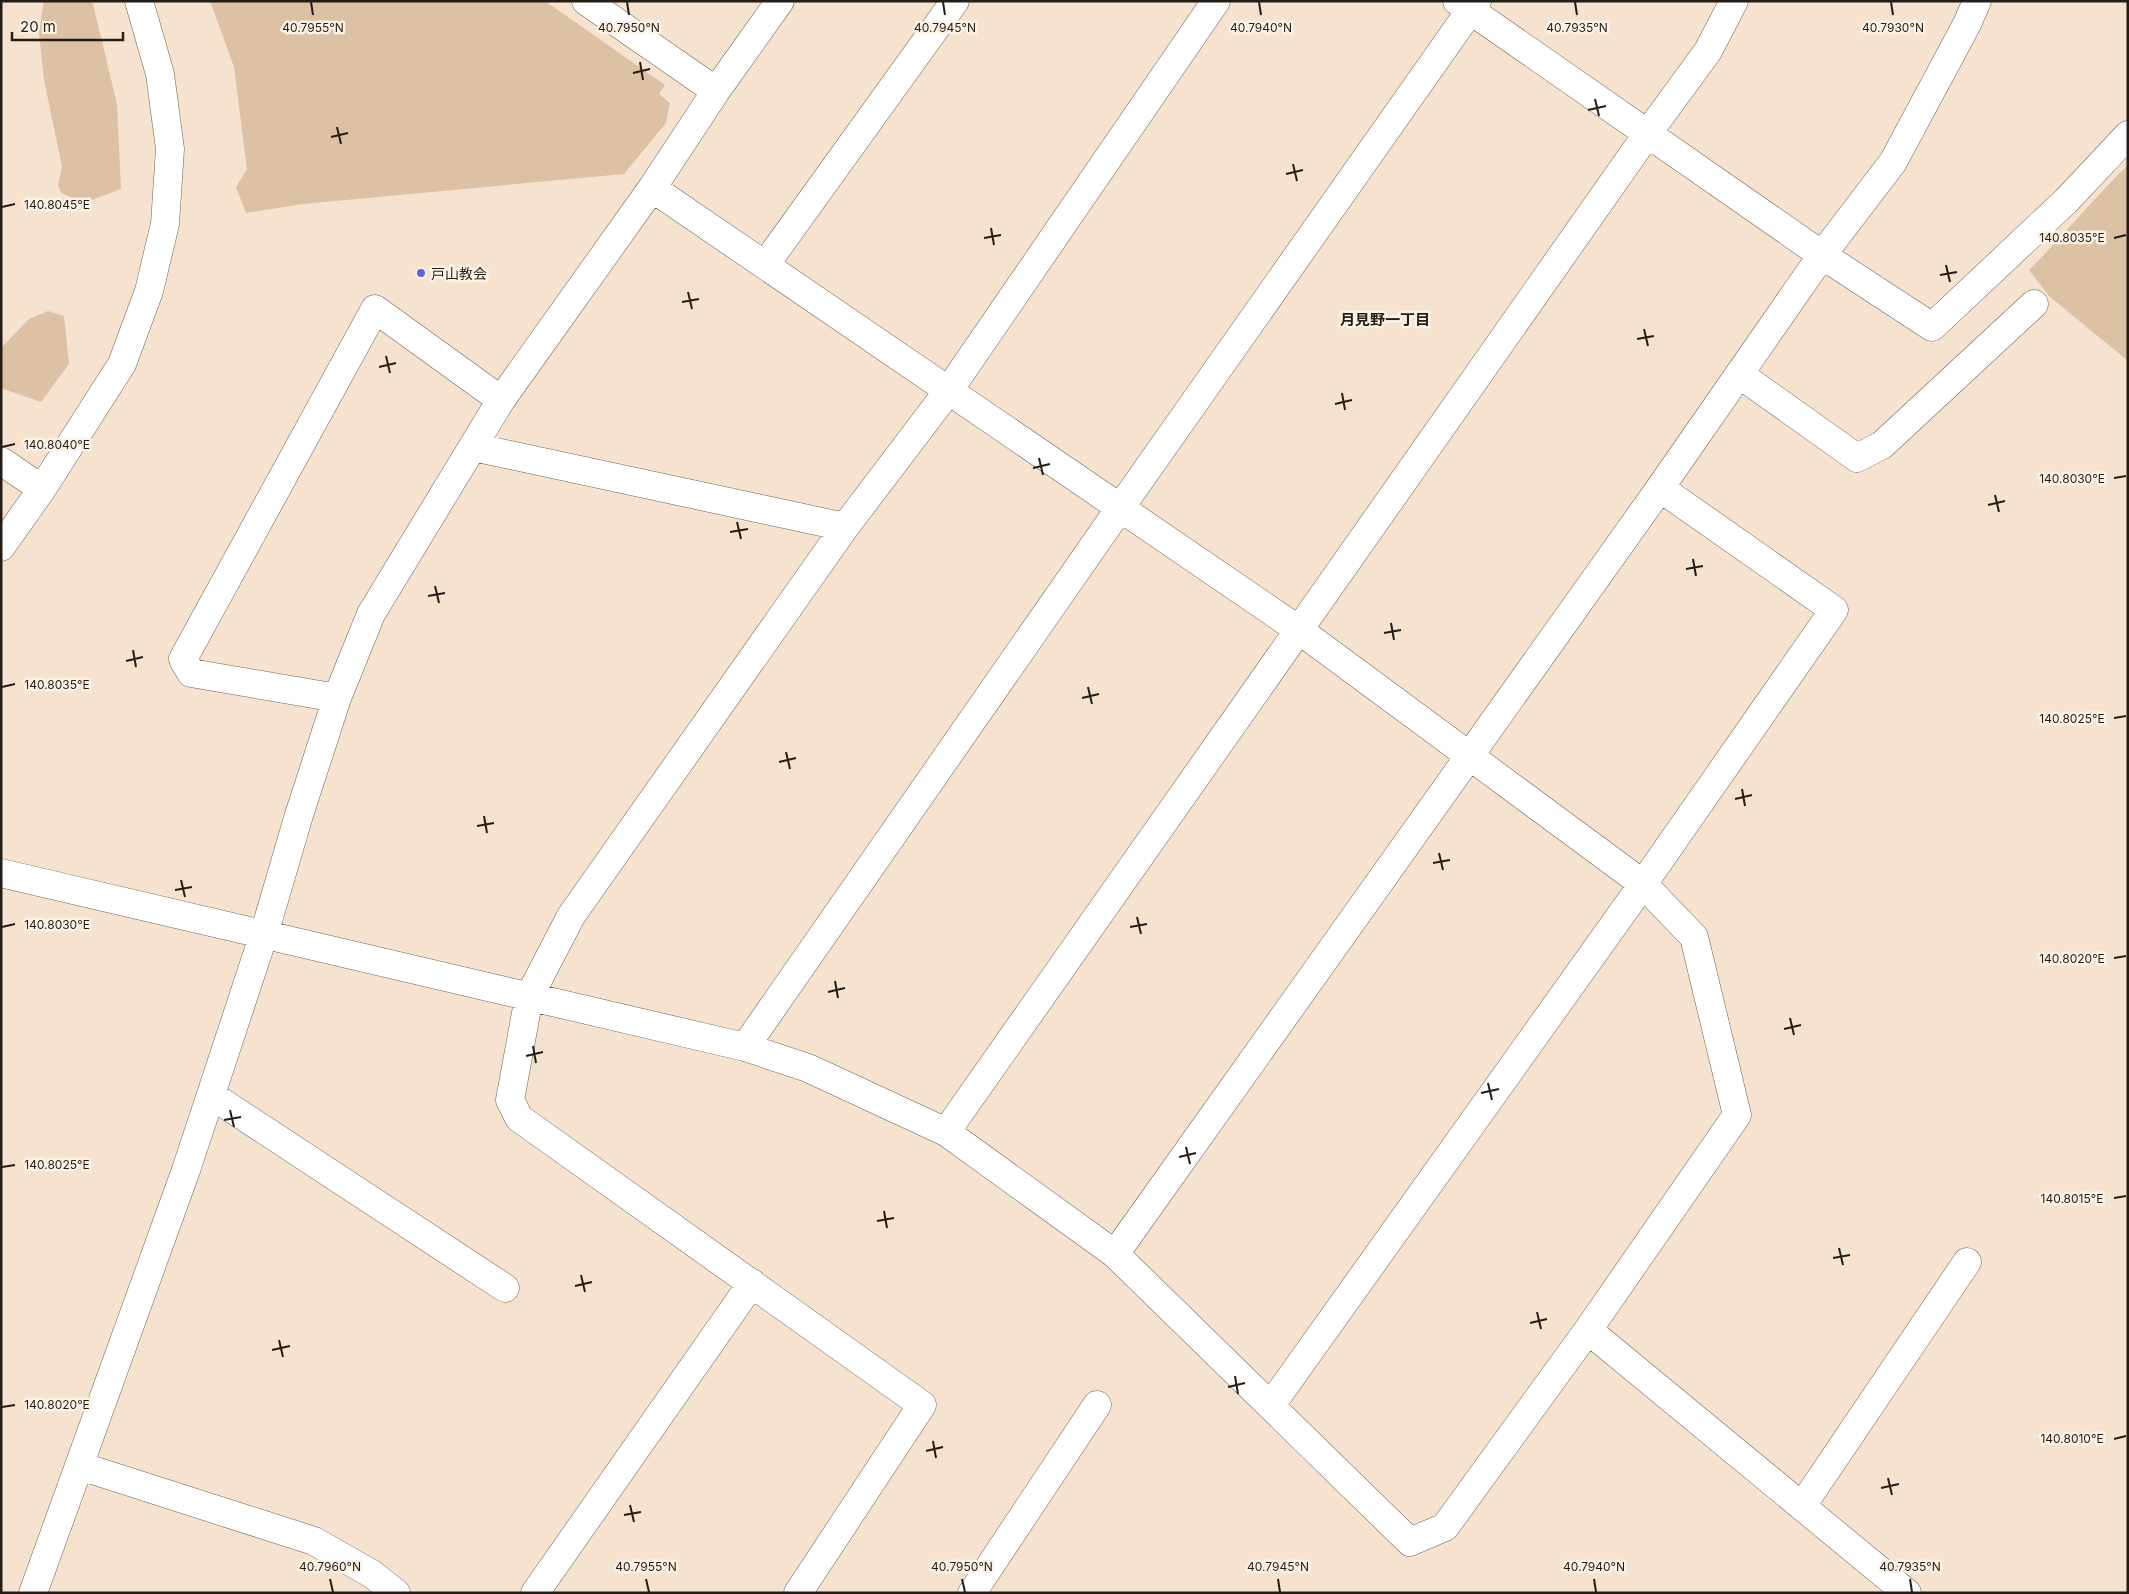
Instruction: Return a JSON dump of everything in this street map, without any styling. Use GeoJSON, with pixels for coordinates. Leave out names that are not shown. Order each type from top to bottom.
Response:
{"type":"FeatureCollection","features":[{"type":"Feature","properties":{"kind":"street"},"geometry":{"type":"LineString","coordinates":[[1,547],[42,490],[122,364],[149,291],[165,224],[170,149],[160,74],[139,1]]}},
{"type":"Feature","properties":{"kind":"street"},"geometry":{"type":"LineString","coordinates":[[586,1],[716,91]]}},
{"type":"Feature","properties":{"kind":"street"},"geometry":{"type":"LineString","coordinates":[[33,1593],[186,1170],[264,934],[299,815],[338,698],[371,614],[502,400],[652,188],[716,91],[780,1]]}},
{"type":"Feature","properties":{"kind":"street"},"geometry":{"type":"LineString","coordinates":[[766,266],[955,1]]}},
{"type":"Feature","properties":{"kind":"street"},"geometry":{"type":"LineString","coordinates":[[798,1593],[922,1405],[519,1118],[510,1100],[528,997],[571,916],[845,527],[949,390],[1216,1]]}},
{"type":"Feature","properties":{"kind":"street"},"geometry":{"type":"LineString","coordinates":[[946,1132],[1648,133],[1708,51],[1734,1]]}},
{"type":"Feature","properties":{"kind":"street"},"geometry":{"type":"LineString","coordinates":[[1115,1254],[1660,488],[1822,254],[1893,162],[1967,24],[1977,1]]}},
{"type":"Feature","properties":{"kind":"street"},"geometry":{"type":"LineString","coordinates":[[745,1047],[1468,5],[1822,254],[1932,327],[2066,201],[2128,135]]}},
{"type":"Feature","properties":{"kind":"street"},"geometry":{"type":"LineString","coordinates":[[1,873],[745,1047],[808,1068],[946,1132],[1115,1254],[1410,1542],[1445,1527],[1588,1330],[1737,1115],[1694,937],[1643,884],[1298,630],[652,188]]}},
{"type":"Feature","properties":{"kind":"street"},"geometry":{"type":"LineString","coordinates":[[1739,374],[1857,458],[1882,445],[2034,304]]}},
{"type":"Feature","properties":{"kind":"street"},"geometry":{"type":"LineString","coordinates":[[338,698],[191,673],[183,659],[375,309],[502,400]]}},
{"type":"Feature","properties":{"kind":"street"},"geometry":{"type":"LineString","coordinates":[[473,447],[845,527]]}},
{"type":"Feature","properties":{"kind":"street"},"geometry":{"type":"LineString","coordinates":[[1,461],[42,490]]}},
{"type":"Feature","properties":{"kind":"street"},"geometry":{"type":"LineString","coordinates":[[1271,1405],[1643,884],[1834,610],[1660,488]]}},
{"type":"Feature","properties":{"kind":"street"},"geometry":{"type":"LineString","coordinates":[[211,1095],[504,1288]]}},
{"type":"Feature","properties":{"kind":"street"},"geometry":{"type":"LineString","coordinates":[[1802,1506],[1967,1262]]}},
{"type":"Feature","properties":{"kind":"street"},"geometry":{"type":"LineString","coordinates":[[535,1593],[752,1283]]}},
{"type":"Feature","properties":{"kind":"street"},"geometry":{"type":"LineString","coordinates":[[1588,1330],[1907,1593]]}},
{"type":"Feature","properties":{"kind":"street"},"geometry":{"type":"LineString","coordinates":[[972,1593],[1097,1405]]}},
{"type":"Feature","properties":{"kind":"street"},"geometry":{"type":"LineString","coordinates":[[80,1466],[314,1541],[372,1574],[396,1593]]}},
{"type":"Feature","properties":{"kind":"shaded area"},"geometry":{"type":"Polygon","coordinates":[[[44,1],[88,1],[93,4],[117,104],[121,189],[84,203],[61,193],[58,185],[62,167],[44,80],[39,33],[44,1]]]}},
{"type":"Feature","properties":{"kind":"shaded area"},"geometry":{"type":"Polygon","coordinates":[[[210,1],[545,1],[665,85],[659,94],[670,103],[666,123],[624,174],[303,204],[246,213],[236,187],[247,169],[234,67],[210,1]]]}},
{"type":"Feature","properties":{"kind":"shaded area"},"geometry":{"type":"Polygon","coordinates":[[[2128,165],[2128,361],[2049,296],[2029,270],[2128,165]]]}},
{"type":"Feature","properties":{"kind":"shaded area"},"geometry":{"type":"Polygon","coordinates":[[[48,311],[64,316],[69,364],[41,402],[1,388],[1,348],[29,319],[48,311]]]}},
{"type":"Feature","properties":{"kind":"place","name":"戸山教会"},"geometry":{"type":"Point","coordinates":[421,273]}},
{"type":"Feature","properties":{"kind":"district","name":"月見野一丁目"},"geometry":{"type":"Point","coordinates":[1385,319]}}]}
